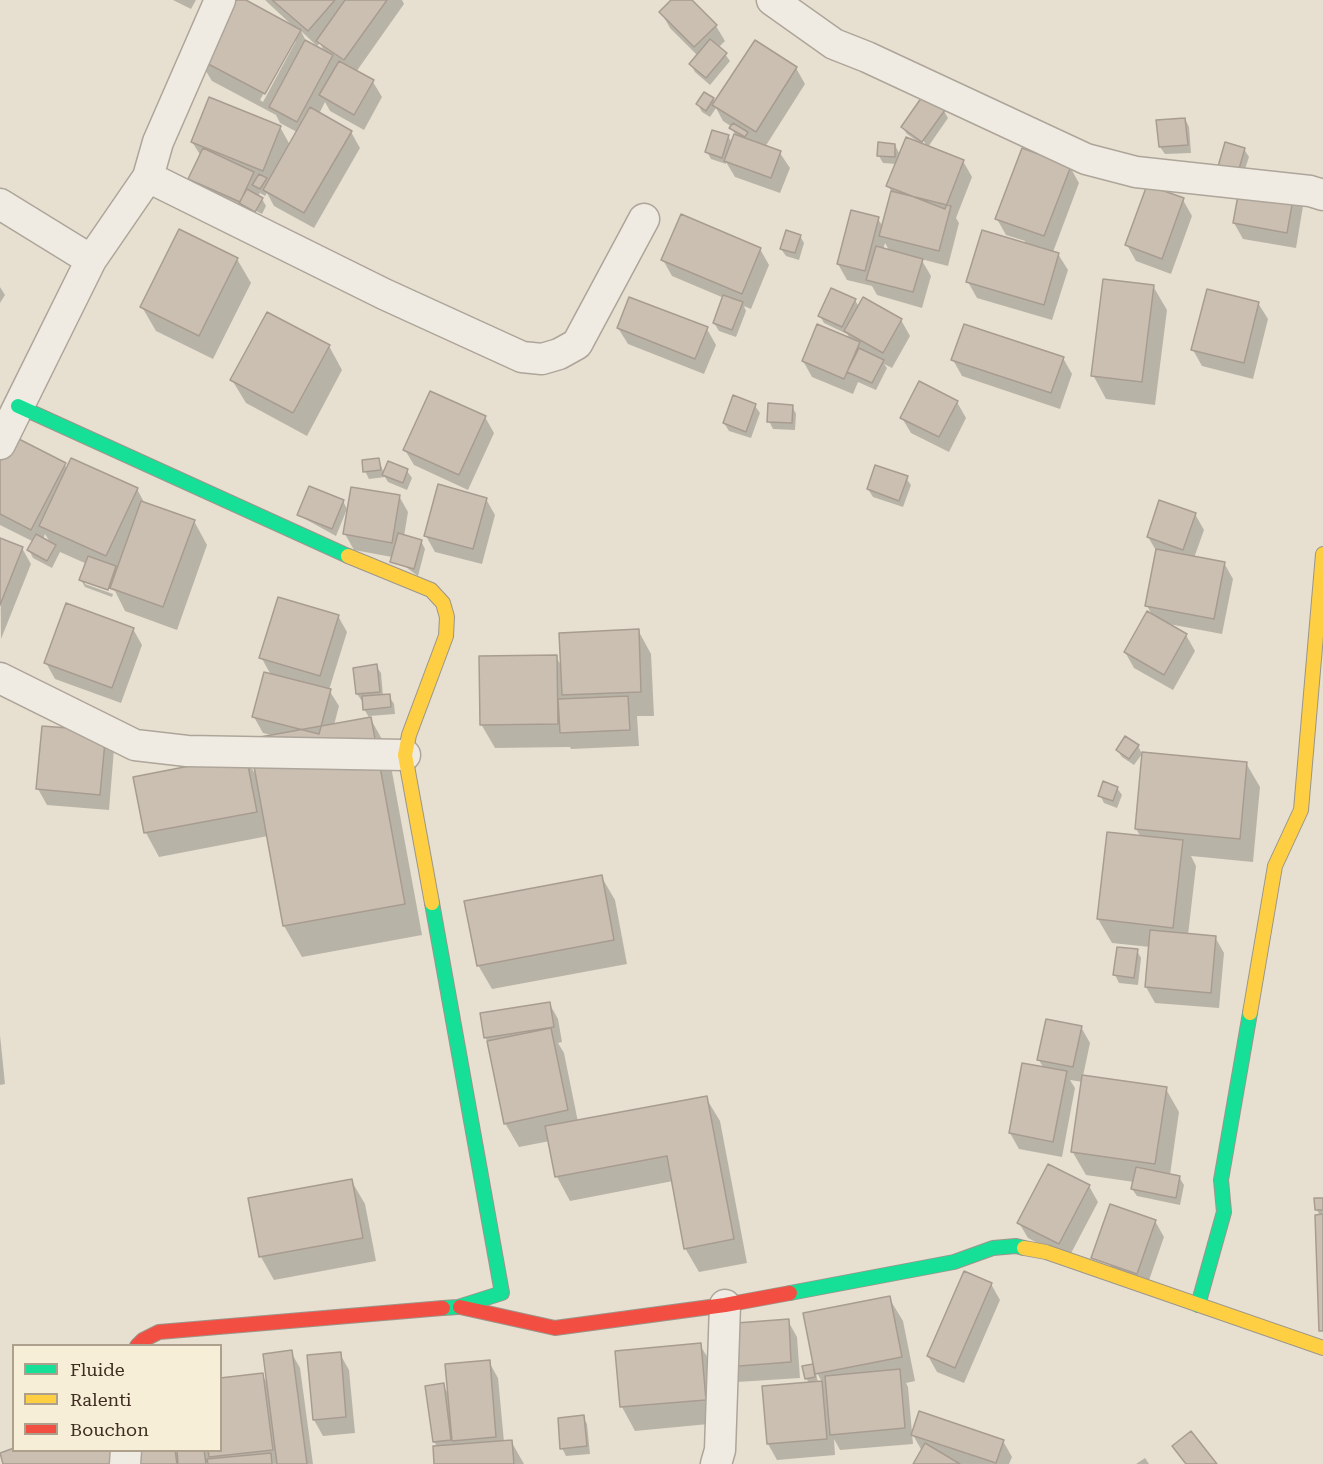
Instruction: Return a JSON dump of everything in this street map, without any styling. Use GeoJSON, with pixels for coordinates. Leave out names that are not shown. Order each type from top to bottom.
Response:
{"type":"FeatureCollection","features":[{"type":"Feature","properties":{"kind":"street"},"geometry":{"type":"LineString","coordinates":[[0,444],[91,260],[147,177],[158,142],[220,0]]}},
{"type":"Feature","properties":{"kind":"street"},"geometry":{"type":"LineString","coordinates":[[772,0],[834,44],[867,57],[1086,159],[1136,172],[1310,191],[1323,195]]}},
{"type":"Feature","properties":{"kind":"street"},"geometry":{"type":"LineString","coordinates":[[147,177],[384,294],[522,357],[542,359],[559,354],[577,344],[644,219]]}},
{"type":"Feature","properties":{"kind":"street"},"geometry":{"type":"LineString","coordinates":[[0,204],[91,260]]}},
{"type":"Feature","properties":{"kind":"street"},"geometry":{"type":"LineString","coordinates":[[18,406],[378,569],[431,590],[443,603],[447,616],[446,636],[409,735],[405,755],[501,1293],[458,1307],[159,1332],[139,1344]]}},
{"type":"Feature","properties":{"kind":"street"},"geometry":{"type":"LineString","coordinates":[[1198,1305],[1224,1212],[1221,1180],[1275,866],[1300,810],[1323,554]]}},
{"type":"Feature","properties":{"kind":"street"},"geometry":{"type":"LineString","coordinates":[[0,678],[135,745],[187,751],[405,755]]}},
{"type":"Feature","properties":{"kind":"street"},"geometry":{"type":"LineString","coordinates":[[458,1307],[555,1328],[725,1305],[954,1262],[993,1248],[1016,1246],[1046,1252],[1323,1348]]}},
{"type":"Feature","properties":{"kind":"street"},"geometry":{"type":"LineString","coordinates":[[716,1464],[720,1450],[725,1305]]}},
{"type":"Feature","properties":{"kind":"building"},"geometry":{"type":"Polygon","coordinates":[[[228,0],[246,0],[301,30],[265,94],[197,58],[228,0]]]}},
{"type":"Feature","properties":{"kind":"building"},"geometry":{"type":"Polygon","coordinates":[[[272,0],[335,0],[308,31],[272,0]]]}},
{"type":"Feature","properties":{"kind":"building"},"geometry":{"type":"Polygon","coordinates":[[[345,0],[387,0],[344,60],[316,41],[345,0]]]}},
{"type":"Feature","properties":{"kind":"building"},"geometry":{"type":"Polygon","coordinates":[[[671,0],[692,0],[717,25],[694,47],[659,12],[671,0]]]}},
{"type":"Feature","properties":{"kind":"building"},"geometry":{"type":"Polygon","coordinates":[[[710,39],[727,53],[706,78],[689,64],[710,39]]]}},
{"type":"Feature","properties":{"kind":"building"},"geometry":{"type":"Polygon","coordinates":[[[305,40],[333,55],[297,122],[269,107],[305,40]]]}},
{"type":"Feature","properties":{"kind":"building"},"geometry":{"type":"Polygon","coordinates":[[[755,40],[797,67],[756,132],[712,105],[755,40]]]}},
{"type":"Feature","properties":{"kind":"building"},"geometry":{"type":"Polygon","coordinates":[[[339,61],[374,80],[354,115],[319,95],[339,61]]]}},
{"type":"Feature","properties":{"kind":"building"},"geometry":{"type":"Polygon","coordinates":[[[704,92],[714,98],[706,111],[696,104],[704,92]]]}},
{"type":"Feature","properties":{"kind":"building"},"geometry":{"type":"Polygon","coordinates":[[[924,94],[945,110],[922,142],[901,127],[924,94]]]}},
{"type":"Feature","properties":{"kind":"building"},"geometry":{"type":"Polygon","coordinates":[[[209,97],[281,126],[263,171],[191,142],[209,97]]]}},
{"type":"Feature","properties":{"kind":"building"},"geometry":{"type":"Polygon","coordinates":[[[310,107],[352,131],[304,213],[263,190],[310,107]]]}},
{"type":"Feature","properties":{"kind":"building"},"geometry":{"type":"Polygon","coordinates":[[[1185,118],[1188,145],[1159,147],[1156,120],[1185,118]]]}},
{"type":"Feature","properties":{"kind":"building"},"geometry":{"type":"Polygon","coordinates":[[[733,123],[748,132],[745,137],[729,128],[733,123]]]}},
{"type":"Feature","properties":{"kind":"building"},"geometry":{"type":"Polygon","coordinates":[[[712,130],[729,135],[722,158],[705,152],[712,130]]]}},
{"type":"Feature","properties":{"kind":"building"},"geometry":{"type":"Polygon","coordinates":[[[734,134],[781,151],[771,178],[724,161],[734,134]]]}},
{"type":"Feature","properties":{"kind":"building"},"geometry":{"type":"Polygon","coordinates":[[[906,137],[964,160],[945,209],[886,186],[906,137]]]}},
{"type":"Feature","properties":{"kind":"building"},"geometry":{"type":"Polygon","coordinates":[[[878,142],[895,144],[895,157],[877,156],[878,142]]]}},
{"type":"Feature","properties":{"kind":"building"},"geometry":{"type":"Polygon","coordinates":[[[1225,142],[1245,148],[1235,183],[1215,177],[1225,142]]]}},
{"type":"Feature","properties":{"kind":"building"},"geometry":{"type":"Polygon","coordinates":[[[203,148],[254,172],[240,202],[188,179],[203,148]]]}},
{"type":"Feature","properties":{"kind":"building"},"geometry":{"type":"Polygon","coordinates":[[[1022,148],[1071,166],[1044,236],[995,219],[1022,148]]]}},
{"type":"Feature","properties":{"kind":"building"},"geometry":{"type":"Polygon","coordinates":[[[1242,173],[1296,183],[1287,233],[1233,223],[1242,173]]]}},
{"type":"Feature","properties":{"kind":"building"},"geometry":{"type":"Polygon","coordinates":[[[259,174],[267,178],[260,189],[252,185],[259,174]]]}},
{"type":"Feature","properties":{"kind":"building"},"geometry":{"type":"Polygon","coordinates":[[[1147,185],[1184,198],[1162,259],[1125,245],[1147,185]]]}},
{"type":"Feature","properties":{"kind":"building"},"geometry":{"type":"Polygon","coordinates":[[[247,189],[263,198],[255,212],[239,203],[247,189]]]}},
{"type":"Feature","properties":{"kind":"building"},"geometry":{"type":"Polygon","coordinates":[[[891,191],[951,206],[939,251],[879,236],[891,191]]]}},
{"type":"Feature","properties":{"kind":"building"},"geometry":{"type":"Polygon","coordinates":[[[851,210],[879,217],[865,271],[837,264],[851,210]]]}},
{"type":"Feature","properties":{"kind":"building"},"geometry":{"type":"Polygon","coordinates":[[[681,214],[761,248],[742,294],[661,260],[681,214]]]}},
{"type":"Feature","properties":{"kind":"building"},"geometry":{"type":"Polygon","coordinates":[[[179,229],[238,258],[199,336],[140,307],[179,229]]]}},
{"type":"Feature","properties":{"kind":"building"},"geometry":{"type":"Polygon","coordinates":[[[786,230],[801,235],[795,253],[780,249],[786,230]]]}},
{"type":"Feature","properties":{"kind":"building"},"geometry":{"type":"Polygon","coordinates":[[[982,230],[1059,253],[1044,305],[966,282],[982,230]]]}},
{"type":"Feature","properties":{"kind":"building"},"geometry":{"type":"Polygon","coordinates":[[[876,246],[923,259],[913,292],[866,280],[876,246]]]}},
{"type":"Feature","properties":{"kind":"building"},"geometry":{"type":"Polygon","coordinates":[[[1103,279],[1154,285],[1142,382],[1091,376],[1103,279]]]}},
{"type":"Feature","properties":{"kind":"building"},"geometry":{"type":"Polygon","coordinates":[[[831,288],[856,299],[842,327],[818,316],[831,288]]]}},
{"type":"Feature","properties":{"kind":"building"},"geometry":{"type":"Polygon","coordinates":[[[1207,289],[1259,302],[1244,363],[1191,350],[1207,289]]]}},
{"type":"Feature","properties":{"kind":"building"},"geometry":{"type":"Polygon","coordinates":[[[723,295],[743,302],[732,330],[713,323],[723,295]]]}},
{"type":"Feature","properties":{"kind":"building"},"geometry":{"type":"Polygon","coordinates":[[[629,297],[708,327],[695,359],[617,328],[629,297]]]}},
{"type":"Feature","properties":{"kind":"building"},"geometry":{"type":"Polygon","coordinates":[[[863,297],[902,319],[883,353],[844,331],[863,297]]]}},
{"type":"Feature","properties":{"kind":"building"},"geometry":{"type":"Polygon","coordinates":[[[267,312],[330,345],[293,413],[230,380],[267,312]]]}},
{"type":"Feature","properties":{"kind":"building"},"geometry":{"type":"Polygon","coordinates":[[[817,324],[860,342],[844,379],[802,361],[817,324]]]}},
{"type":"Feature","properties":{"kind":"building"},"geometry":{"type":"Polygon","coordinates":[[[964,324],[1064,357],[1051,393],[951,360],[964,324]]]}},
{"type":"Feature","properties":{"kind":"building"},"geometry":{"type":"Polygon","coordinates":[[[859,348],[884,360],[872,383],[847,372],[859,348]]]}},
{"type":"Feature","properties":{"kind":"building"},"geometry":{"type":"Polygon","coordinates":[[[919,381],[958,401],[939,437],[900,418],[919,381]]]}},
{"type":"Feature","properties":{"kind":"building"},"geometry":{"type":"Polygon","coordinates":[[[430,391],[486,416],[459,475],[403,450],[430,391]]]}},
{"type":"Feature","properties":{"kind":"building"},"geometry":{"type":"Polygon","coordinates":[[[733,395],[756,404],[746,432],[723,423],[733,395]]]}},
{"type":"Feature","properties":{"kind":"building"},"geometry":{"type":"Polygon","coordinates":[[[768,403],[793,405],[792,423],[767,422],[768,403]]]}},
{"type":"Feature","properties":{"kind":"building"},"geometry":{"type":"Polygon","coordinates":[[[13,436],[66,463],[31,530],[0,514],[0,461],[13,436]]]}},
{"type":"Feature","properties":{"kind":"building"},"geometry":{"type":"Polygon","coordinates":[[[71,458],[138,488],[106,556],[39,526],[71,458]]]}},
{"type":"Feature","properties":{"kind":"building"},"geometry":{"type":"Polygon","coordinates":[[[379,458],[381,470],[363,472],[362,460],[379,458]]]}},
{"type":"Feature","properties":{"kind":"building"},"geometry":{"type":"Polygon","coordinates":[[[388,461],[408,469],[403,483],[382,475],[388,461]]]}},
{"type":"Feature","properties":{"kind":"building"},"geometry":{"type":"Polygon","coordinates":[[[875,465],[908,476],[899,501],[867,489],[875,465]]]}},
{"type":"Feature","properties":{"kind":"building"},"geometry":{"type":"Polygon","coordinates":[[[438,484],[487,498],[473,549],[424,536],[438,484]]]}},
{"type":"Feature","properties":{"kind":"building"},"geometry":{"type":"Polygon","coordinates":[[[309,486],[344,500],[332,529],[297,515],[309,486]]]}},
{"type":"Feature","properties":{"kind":"building"},"geometry":{"type":"Polygon","coordinates":[[[351,487],[400,495],[392,543],[343,534],[351,487]]]}},
{"type":"Feature","properties":{"kind":"building"},"geometry":{"type":"Polygon","coordinates":[[[1159,500],[1196,513],[1183,550],[1147,537],[1159,500]]]}},
{"type":"Feature","properties":{"kind":"building"},"geometry":{"type":"Polygon","coordinates":[[[141,501],[195,520],[163,607],[110,588],[141,501]]]}},
{"type":"Feature","properties":{"kind":"building"},"geometry":{"type":"Polygon","coordinates":[[[398,533],[422,540],[414,569],[390,562],[398,533]]]}},
{"type":"Feature","properties":{"kind":"building"},"geometry":{"type":"Polygon","coordinates":[[[36,534],[56,545],[47,561],[27,550],[36,534]]]}},
{"type":"Feature","properties":{"kind":"building"},"geometry":{"type":"Polygon","coordinates":[[[0,538],[23,547],[0,605],[0,538]]]}},
{"type":"Feature","properties":{"kind":"building"},"geometry":{"type":"Polygon","coordinates":[[[1156,549],[1225,562],[1214,619],[1145,606],[1156,549]]]}},
{"type":"Feature","properties":{"kind":"building"},"geometry":{"type":"Polygon","coordinates":[[[88,556],[116,566],[108,590],[79,580],[88,556]]]}},
{"type":"Feature","properties":{"kind":"building"},"geometry":{"type":"Polygon","coordinates":[[[278,597],[339,615],[320,676],[259,658],[278,597]]]}},
{"type":"Feature","properties":{"kind":"building"},"geometry":{"type":"Polygon","coordinates":[[[66,603],[134,628],[112,688],[44,663],[66,603]]]}},
{"type":"Feature","properties":{"kind":"building"},"geometry":{"type":"Polygon","coordinates":[[[1147,611],[1187,634],[1164,675],[1124,652],[1147,611]]]}},
{"type":"Feature","properties":{"kind":"building"},"geometry":{"type":"Polygon","coordinates":[[[639,629],[641,692],[562,695],[559,633],[639,629]]]}},
{"type":"Feature","properties":{"kind":"building"},"geometry":{"type":"Polygon","coordinates":[[[557,655],[558,724],[480,725],[479,656],[557,655]]]}},
{"type":"Feature","properties":{"kind":"building"},"geometry":{"type":"Polygon","coordinates":[[[377,664],[380,692],[356,694],[353,668],[377,664]]]}},
{"type":"Feature","properties":{"kind":"building"},"geometry":{"type":"Polygon","coordinates":[[[264,672],[331,689],[319,734],[252,717],[264,672]]]}},
{"type":"Feature","properties":{"kind":"building"},"geometry":{"type":"Polygon","coordinates":[[[390,694],[391,707],[363,710],[362,696],[390,694]]]}},
{"type":"Feature","properties":{"kind":"building"},"geometry":{"type":"Polygon","coordinates":[[[628,696],[630,730],[560,733],[558,699],[628,696]]]}},
{"type":"Feature","properties":{"kind":"building"},"geometry":{"type":"Polygon","coordinates":[[[371,717],[405,904],[283,926],[249,739],[371,717]]]}},
{"type":"Feature","properties":{"kind":"building"},"geometry":{"type":"Polygon","coordinates":[[[42,726],[106,731],[100,795],[36,789],[42,726]]]}},
{"type":"Feature","properties":{"kind":"building"},"geometry":{"type":"Polygon","coordinates":[[[1125,736],[1139,745],[1129,759],[1116,750],[1125,736]]]}},
{"type":"Feature","properties":{"kind":"building"},"geometry":{"type":"Polygon","coordinates":[[[1142,752],[1247,762],[1240,839],[1135,829],[1142,752]]]}},
{"type":"Feature","properties":{"kind":"building"},"geometry":{"type":"Polygon","coordinates":[[[246,755],[257,812],[144,833],[133,777],[246,755]]]}},
{"type":"Feature","properties":{"kind":"building"},"geometry":{"type":"Polygon","coordinates":[[[1103,781],[1118,787],[1113,801],[1098,796],[1103,781]]]}},
{"type":"Feature","properties":{"kind":"building"},"geometry":{"type":"Polygon","coordinates":[[[1107,832],[1183,840],[1173,928],[1097,919],[1107,832]]]}},
{"type":"Feature","properties":{"kind":"building"},"geometry":{"type":"Polygon","coordinates":[[[602,875],[614,940],[477,966],[464,901],[602,875]]]}},
{"type":"Feature","properties":{"kind":"building"},"geometry":{"type":"Polygon","coordinates":[[[1150,930],[1216,936],[1211,993],[1145,987],[1150,930]]]}},
{"type":"Feature","properties":{"kind":"building"},"geometry":{"type":"Polygon","coordinates":[[[1117,947],[1138,949],[1134,978],[1113,975],[1117,947]]]}},
{"type":"Feature","properties":{"kind":"building"},"geometry":{"type":"Polygon","coordinates":[[[550,1002],[554,1027],[484,1038],[480,1013],[550,1002]]]}},
{"type":"Feature","properties":{"kind":"building"},"geometry":{"type":"Polygon","coordinates":[[[1046,1019],[1082,1026],[1073,1067],[1037,1060],[1046,1019]]]}},
{"type":"Feature","properties":{"kind":"building"},"geometry":{"type":"Polygon","coordinates":[[[551,1028],[568,1110],[504,1124],[487,1041],[551,1028]]]}},
{"type":"Feature","properties":{"kind":"building"},"geometry":{"type":"Polygon","coordinates":[[[1022,1063],[1067,1071],[1053,1142],[1009,1133],[1022,1063]]]}},
{"type":"Feature","properties":{"kind":"building"},"geometry":{"type":"Polygon","coordinates":[[[1082,1075],[1167,1087],[1155,1164],[1071,1152],[1082,1075]]]}},
{"type":"Feature","properties":{"kind":"building"},"geometry":{"type":"Polygon","coordinates":[[[707,1096],[734,1239],[684,1249],[667,1156],[555,1177],[545,1126],[707,1096]]]}},
{"type":"Feature","properties":{"kind":"building"},"geometry":{"type":"Polygon","coordinates":[[[1048,1164],[1090,1185],[1059,1244],[1017,1223],[1048,1164]]]}},
{"type":"Feature","properties":{"kind":"building"},"geometry":{"type":"Polygon","coordinates":[[[1136,1167],[1180,1176],[1176,1198],[1131,1189],[1136,1167]]]}},
{"type":"Feature","properties":{"kind":"building"},"geometry":{"type":"Polygon","coordinates":[[[352,1179],[363,1238],[259,1257],[248,1198],[352,1179]]]}},
{"type":"Feature","properties":{"kind":"building"},"geometry":{"type":"Polygon","coordinates":[[[1314,1198],[1323,1198],[1323,1210],[1315,1210],[1314,1198]]]}},
{"type":"Feature","properties":{"kind":"building"},"geometry":{"type":"Polygon","coordinates":[[[1110,1204],[1156,1220],[1137,1274],[1091,1258],[1110,1204]]]}},
{"type":"Feature","properties":{"kind":"building"},"geometry":{"type":"Polygon","coordinates":[[[1323,1214],[1323,1331],[1319,1331],[1315,1215],[1323,1214]]]}},
{"type":"Feature","properties":{"kind":"building"},"geometry":{"type":"Polygon","coordinates":[[[964,1271],[992,1283],[955,1368],[927,1356],[964,1271]]]}},
{"type":"Feature","properties":{"kind":"building"},"geometry":{"type":"Polygon","coordinates":[[[890,1296],[902,1357],[815,1374],[803,1313],[890,1296]]]}},
{"type":"Feature","properties":{"kind":"building"},"geometry":{"type":"Polygon","coordinates":[[[789,1319],[791,1362],[726,1367],[723,1324],[789,1319]]]}},
{"type":"Feature","properties":{"kind":"building"},"geometry":{"type":"Polygon","coordinates":[[[701,1343],[706,1400],[620,1407],[615,1351],[701,1343]]]}},
{"type":"Feature","properties":{"kind":"building"},"geometry":{"type":"Polygon","coordinates":[[[292,1350],[307,1464],[277,1464],[263,1354],[292,1350]]]}},
{"type":"Feature","properties":{"kind":"building"},"geometry":{"type":"Polygon","coordinates":[[[341,1352],[346,1417],[313,1420],[307,1355],[341,1352]]]}},
{"type":"Feature","properties":{"kind":"building"},"geometry":{"type":"Polygon","coordinates":[[[490,1360],[496,1437],[452,1441],[445,1364],[490,1360]]]}},
{"type":"Feature","properties":{"kind":"building"},"geometry":{"type":"Polygon","coordinates":[[[813,1364],[815,1377],[805,1379],[802,1366],[813,1364]]]}},
{"type":"Feature","properties":{"kind":"building"},"geometry":{"type":"Polygon","coordinates":[[[900,1369],[905,1428],[830,1435],[825,1376],[900,1369]]]}},
{"type":"Feature","properties":{"kind":"building"},"geometry":{"type":"Polygon","coordinates":[[[263,1373],[273,1450],[209,1457],[208,1452],[222,1452],[222,1378],[263,1373]]]}},
{"type":"Feature","properties":{"kind":"building"},"geometry":{"type":"Polygon","coordinates":[[[822,1381],[827,1439],[767,1444],[762,1386],[822,1381]]]}},
{"type":"Feature","properties":{"kind":"building"},"geometry":{"type":"Polygon","coordinates":[[[444,1383],[451,1440],[433,1442],[425,1386],[444,1383]]]}},
{"type":"Feature","properties":{"kind":"building"},"geometry":{"type":"Polygon","coordinates":[[[919,1411],[1004,1440],[996,1463],[911,1435],[919,1411]]]}},
{"type":"Feature","properties":{"kind":"building"},"geometry":{"type":"Polygon","coordinates":[[[584,1415],[587,1446],[560,1449],[558,1418],[584,1415]]]}},
{"type":"Feature","properties":{"kind":"building"},"geometry":{"type":"Polygon","coordinates":[[[1191,1431],[1217,1464],[1186,1464],[1172,1446],[1191,1431]]]}},
{"type":"Feature","properties":{"kind":"building"},"geometry":{"type":"Polygon","coordinates":[[[512,1440],[514,1464],[434,1464],[433,1446],[512,1440]]]}},
{"type":"Feature","properties":{"kind":"building"},"geometry":{"type":"Polygon","coordinates":[[[925,1443],[960,1464],[913,1464],[925,1443]]]}},
{"type":"Feature","properties":{"kind":"building"},"geometry":{"type":"Polygon","coordinates":[[[12,1449],[12,1452],[120,1452],[124,1464],[3,1464],[0,1453],[12,1449]]]}},
{"type":"Feature","properties":{"kind":"building"},"geometry":{"type":"Polygon","coordinates":[[[131,1452],[175,1452],[177,1464],[133,1464],[131,1452]]]}},
{"type":"Feature","properties":{"kind":"building"},"geometry":{"type":"Polygon","coordinates":[[[177,1452],[204,1452],[206,1464],[178,1464],[177,1452]]]}},
{"type":"Feature","properties":{"kind":"building"},"geometry":{"type":"Polygon","coordinates":[[[271,1453],[272,1464],[208,1464],[207,1459],[271,1453]]]}},
{"type":"Feature","properties":{"kind":"traffic: fast"},"geometry":{"type":"LineString","coordinates":[[18,406],[348,556]]}},
{"type":"Feature","properties":{"kind":"traffic: fast"},"geometry":{"type":"LineString","coordinates":[[432,903],[502,1293],[458,1307],[443,1308]]}},
{"type":"Feature","properties":{"kind":"traffic: fast"},"geometry":{"type":"LineString","coordinates":[[1198,1305],[1224,1212],[1221,1180],[1250,1013]]}},
{"type":"Feature","properties":{"kind":"traffic: fast"},"geometry":{"type":"LineString","coordinates":[[790,1293],[954,1262],[993,1248],[1016,1246],[1024,1248]]}},
{"type":"Feature","properties":{"kind":"traffic: slow"},"geometry":{"type":"LineString","coordinates":[[1250,1013],[1275,866],[1301,810],[1323,554]]}},
{"type":"Feature","properties":{"kind":"traffic: slow"},"geometry":{"type":"LineString","coordinates":[[348,556],[431,590],[443,603],[447,617],[446,636],[409,735],[405,755],[432,903]]}},
{"type":"Feature","properties":{"kind":"traffic: slow"},"geometry":{"type":"LineString","coordinates":[[1024,1248],[1046,1252],[1323,1348]]}},
{"type":"Feature","properties":{"kind":"traffic: jam"},"geometry":{"type":"LineString","coordinates":[[460,1307],[555,1328],[725,1305],[790,1293]]}},
{"type":"Feature","properties":{"kind":"traffic: jam"},"geometry":{"type":"LineString","coordinates":[[139,1344],[159,1332],[443,1308]]}}]}
